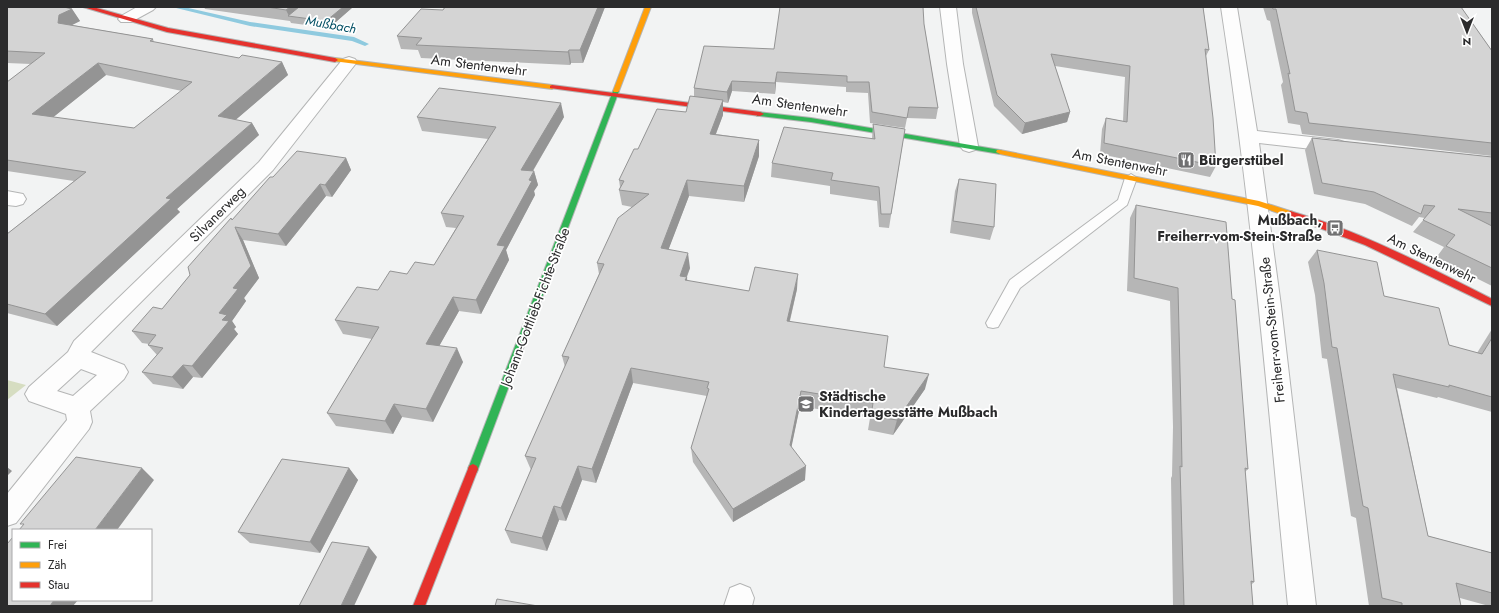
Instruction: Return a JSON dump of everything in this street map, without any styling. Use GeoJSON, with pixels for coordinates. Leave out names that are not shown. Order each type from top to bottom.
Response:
{"type":"FeatureCollection","features":[{"type":"Feature","properties":{"kind":"street","name":"Am Stentenwehr"},"geometry":{"type":"LineString","coordinates":[[86,7],[126,19],[215,39],[349,62],[812,120],[969,146],[1259,204],[1335,228],[1398,256],[1492,304]]}},
{"type":"Feature","properties":{"kind":"street"},"geometry":{"type":"LineString","coordinates":[[126,19],[148,7]]}},
{"type":"Feature","properties":{"kind":"street","name":"Johann-Gottlieb-Fichte-Straße"},"geometry":{"type":"LineString","coordinates":[[419,606],[528,327],[648,7]]}},
{"type":"Feature","properties":{"kind":"street"},"geometry":{"type":"LineString","coordinates":[[948,7],[955,64],[969,146]]}},
{"type":"Feature","properties":{"kind":"street","name":"Freiherr-vom-Stein-Straße"},"geometry":{"type":"LineString","coordinates":[[1229,7],[1250,136],[1259,204],[1302,606]]}},
{"type":"Feature","properties":{"kind":"street","name":"Silvanerweg"},"geometry":{"type":"LineString","coordinates":[[77,408],[37,394],[76,358],[82,347],[266,166],[349,62]]}},
{"type":"Feature","properties":{"kind":"street"},"geometry":{"type":"LineString","coordinates":[[1250,136],[1353,148]]}},
{"type":"Feature","properties":{"kind":"street"},"geometry":{"type":"LineString","coordinates":[[7,514],[80,422],[77,408],[116,372],[76,358]]}},
{"type":"Feature","properties":{"kind":"lane"},"geometry":{"type":"LineString","coordinates":[[993,323],[1015,284],[1123,202],[1132,178]]}},
{"type":"Feature","properties":{"kind":"green space"},"geometry":{"type":"Polygon","coordinates":[[[7,380],[26,385],[7,400],[7,380]]]}},
{"type":"Feature","properties":{"kind":"building"},"geometry":{"type":"Polygon","coordinates":[[[7,7],[64,7],[72,9],[59,15],[58,23],[153,39],[150,41],[239,58],[242,55],[282,62],[218,116],[252,123],[166,198],[171,199],[45,314],[7,304],[7,234],[86,172],[7,160],[7,82],[45,53],[7,51],[7,7]],[[98,63],[32,114],[134,128],[192,82],[98,63]]]}},
{"type":"Feature","properties":{"kind":"building"},"geometry":{"type":"Polygon","coordinates":[[[267,7],[290,7],[286,10],[267,7]]]}},
{"type":"Feature","properties":{"kind":"building"},"geometry":{"type":"Polygon","coordinates":[[[299,7],[343,7],[326,21],[288,16],[299,7]]]}},
{"type":"Feature","properties":{"kind":"building"},"geometry":{"type":"Polygon","coordinates":[[[445,7],[598,7],[580,50],[569,50],[568,52],[416,45],[422,38],[397,36],[421,9],[443,10],[445,7]]]}},
{"type":"Feature","properties":{"kind":"building"},"geometry":{"type":"Polygon","coordinates":[[[780,7],[923,7],[924,24],[938,108],[909,107],[907,118],[872,112],[869,82],[847,82],[847,76],[777,72],[775,83],[732,81],[727,92],[694,88],[704,46],[774,49],[780,7]]]}},
{"type":"Feature","properties":{"kind":"building"},"geometry":{"type":"Polygon","coordinates":[[[976,7],[1203,7],[1209,50],[1205,49],[1213,118],[1216,166],[1104,143],[1106,118],[1127,122],[1130,66],[1051,54],[1070,112],[1025,123],[997,95],[976,7]]]}},
{"type":"Feature","properties":{"kind":"building"},"geometry":{"type":"Polygon","coordinates":[[[1272,7],[1461,7],[1492,51],[1492,143],[1309,123],[1307,113],[1295,111],[1288,73],[1290,74],[1276,9],[1273,9],[1272,7]]]}},
{"type":"Feature","properties":{"kind":"building"},"geometry":{"type":"Polygon","coordinates":[[[439,88],[561,103],[521,170],[534,171],[529,180],[532,181],[497,245],[505,246],[476,300],[453,297],[426,344],[457,348],[426,409],[394,404],[385,421],[327,413],[379,327],[335,320],[357,287],[378,290],[390,271],[407,274],[415,262],[434,265],[464,216],[441,213],[496,127],[417,117],[439,88]]]}},
{"type":"Feature","properties":{"kind":"building"},"geometry":{"type":"Polygon","coordinates":[[[690,96],[723,100],[710,134],[759,140],[744,186],[687,180],[661,248],[688,253],[680,276],[687,277],[685,280],[749,291],[755,267],[798,274],[787,321],[888,336],[884,367],[929,374],[897,420],[871,416],[873,403],[801,391],[790,445],[806,466],[733,509],[691,448],[709,389],[707,388],[709,382],[631,368],[592,469],[578,466],[561,508],[554,506],[542,538],[505,530],[536,458],[525,456],[569,357],[562,356],[604,264],[597,263],[618,218],[649,194],[619,190],[624,181],[619,180],[634,149],[638,149],[657,109],[686,112],[690,96]]]}},
{"type":"Feature","properties":{"kind":"building"},"geometry":{"type":"Polygon","coordinates":[[[873,124],[905,129],[891,214],[881,214],[879,187],[831,180],[833,173],[772,163],[784,127],[875,139],[873,124]]]}},
{"type":"Feature","properties":{"kind":"building"},"geometry":{"type":"Polygon","coordinates":[[[1312,138],[1492,157],[1492,213],[1458,209],[1492,226],[1492,268],[1446,246],[1455,235],[1423,220],[1435,206],[1424,205],[1421,214],[1374,192],[1322,183],[1312,138]]]}},
{"type":"Feature","properties":{"kind":"building"},"geometry":{"type":"Polygon","coordinates":[[[297,151],[346,158],[325,185],[320,184],[278,234],[235,227],[251,266],[233,288],[238,289],[219,313],[227,315],[222,320],[229,321],[192,366],[183,365],[172,377],[142,372],[163,348],[148,345],[156,335],[132,331],[153,307],[162,309],[190,275],[188,267],[231,218],[232,220],[270,177],[273,177],[297,151]]]}},
{"type":"Feature","properties":{"kind":"building"},"geometry":{"type":"Polygon","coordinates":[[[959,179],[996,184],[994,227],[953,221],[959,179]]]}},
{"type":"Feature","properties":{"kind":"building"},"geometry":{"type":"Polygon","coordinates":[[[1136,205],[1226,222],[1232,299],[1235,300],[1248,469],[1245,468],[1254,582],[1251,581],[1253,606],[1184,606],[1180,466],[1182,467],[1178,288],[1134,278],[1136,205]]]}},
{"type":"Feature","properties":{"kind":"building"},"geometry":{"type":"Polygon","coordinates":[[[1317,250],[1377,262],[1384,296],[1439,308],[1449,345],[1482,354],[1492,338],[1492,397],[1449,385],[1449,387],[1393,374],[1428,536],[1492,553],[1492,593],[1456,583],[1461,606],[1402,606],[1402,603],[1382,598],[1368,508],[1363,506],[1337,348],[1332,347],[1324,283],[1317,250]]]}},
{"type":"Feature","properties":{"kind":"building"},"geometry":{"type":"Polygon","coordinates":[[[76,457],[142,468],[96,529],[20,529],[24,524],[20,524],[76,457]]]}},
{"type":"Feature","properties":{"kind":"building"},"geometry":{"type":"Polygon","coordinates":[[[282,459],[349,468],[310,542],[238,532],[282,459]]]}},
{"type":"Feature","properties":{"kind":"building"},"geometry":{"type":"Polygon","coordinates":[[[12,538],[12,601],[53,601],[50,606],[7,606],[7,544],[12,538]]]}},
{"type":"Feature","properties":{"kind":"building"},"geometry":{"type":"Polygon","coordinates":[[[332,542],[369,547],[341,606],[299,606],[332,542]]]}},
{"type":"Feature","properties":{"kind":"building"},"geometry":{"type":"Polygon","coordinates":[[[497,599],[538,606],[495,606],[497,599]]]}},
{"type":"Feature","properties":{"kind":"waterway","name":"Mußbach"},"geometry":{"type":"LineString","coordinates":[[175,7],[250,24],[354,39],[365,44]]}},
{"type":"Feature","properties":{"kind":"traffic: fast"},"geometry":{"type":"LineString","coordinates":[[473,469],[616,91]]}},
{"type":"Feature","properties":{"kind":"traffic: fast"},"geometry":{"type":"LineString","coordinates":[[760,114],[811,120],[1000,152]]}},
{"type":"Feature","properties":{"kind":"traffic: slow"},"geometry":{"type":"LineString","coordinates":[[616,91],[648,7]]}},
{"type":"Feature","properties":{"kind":"traffic: slow"},"geometry":{"type":"LineString","coordinates":[[335,60],[552,87]]}},
{"type":"Feature","properties":{"kind":"traffic: slow"},"geometry":{"type":"LineString","coordinates":[[1000,152],[1259,204],[1290,214]]}},
{"type":"Feature","properties":{"kind":"traffic: jam"},"geometry":{"type":"LineString","coordinates":[[86,7],[167,30],[335,60]]}},
{"type":"Feature","properties":{"kind":"traffic: jam"},"geometry":{"type":"LineString","coordinates":[[552,87],[760,114]]}},
{"type":"Feature","properties":{"kind":"traffic: jam"},"geometry":{"type":"LineString","coordinates":[[1290,214],[1343,233],[1393,254],[1492,303]]}},
{"type":"Feature","properties":{"kind":"traffic: jam"},"geometry":{"type":"LineString","coordinates":[[419,606],[473,469]]}},
{"type":"Feature","properties":{"kind":"place","name":"Bürgerstübel"},"geometry":{"type":"Point","coordinates":[1186,160]}},
{"type":"Feature","properties":{"kind":"place","name":"Mußbach, Freiherr-vom-Stein-Straße"},"geometry":{"type":"Point","coordinates":[1335,228]}},
{"type":"Feature","properties":{"kind":"place","name":"Städtische Kindertagesstätte Mußbach"},"geometry":{"type":"Point","coordinates":[806,404]}}]}
